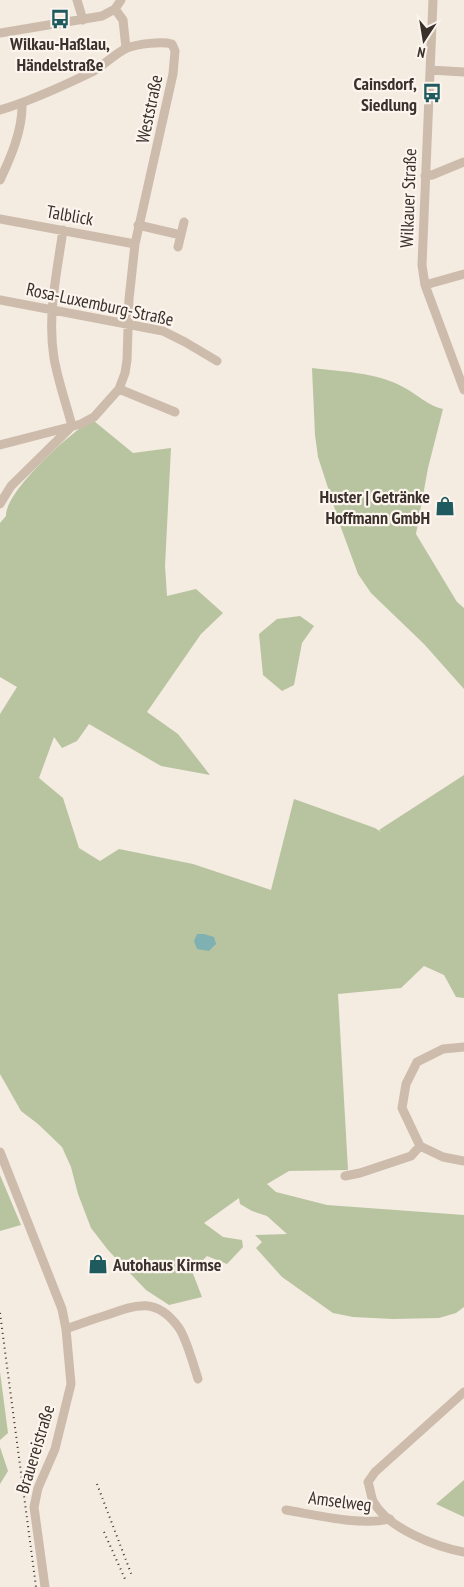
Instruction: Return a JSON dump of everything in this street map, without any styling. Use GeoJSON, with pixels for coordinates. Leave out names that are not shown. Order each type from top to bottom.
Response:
{"type":"FeatureCollection","features":[{"type":"Feature","properties":{"kind":"street"},"geometry":{"type":"LineString","coordinates":[[77,0],[83,20]]}},
{"type":"Feature","properties":{"kind":"street"},"geometry":{"type":"LineString","coordinates":[[0,33],[102,16],[115,9],[121,0]]}},
{"type":"Feature","properties":{"kind":"street","name":"Wilkauer Straße"},"geometry":{"type":"LineString","coordinates":[[433,0],[422,265],[425,285],[462,376],[464,390]]}},
{"type":"Feature","properties":{"kind":"street"},"geometry":{"type":"LineString","coordinates":[[0,110],[22,103],[91,72],[126,48],[122,20],[115,9]]}},
{"type":"Feature","properties":{"kind":"street","name":"Weststraße"},"geometry":{"type":"LineString","coordinates":[[72,426],[94,417],[119,389],[125,373],[129,299],[138,225],[174,74],[176,51],[172,44],[163,42],[126,48]]}},
{"type":"Feature","properties":{"kind":"street"},"geometry":{"type":"LineString","coordinates":[[430,70],[464,72]]}},
{"type":"Feature","properties":{"kind":"street"},"geometry":{"type":"LineString","coordinates":[[0,180],[8,164],[23,117],[22,103]]}},
{"type":"Feature","properties":{"kind":"street"},"geometry":{"type":"LineString","coordinates":[[425,176],[464,162]]}},
{"type":"Feature","properties":{"kind":"street","name":"Talblick"},"geometry":{"type":"LineString","coordinates":[[0,220],[135,244]]}},
{"type":"Feature","properties":{"kind":"street"},"geometry":{"type":"LineString","coordinates":[[178,247],[184,222]]}},
{"type":"Feature","properties":{"kind":"street"},"geometry":{"type":"LineString","coordinates":[[138,225],[181,235]]}},
{"type":"Feature","properties":{"kind":"street"},"geometry":{"type":"LineString","coordinates":[[63,230],[52,309],[54,359],[72,426]]}},
{"type":"Feature","properties":{"kind":"street"},"geometry":{"type":"LineString","coordinates":[[425,285],[464,274]]}},
{"type":"Feature","properties":{"kind":"street","name":"Rosa-Luxemburg-Straße"},"geometry":{"type":"LineString","coordinates":[[0,300],[163,331],[186,342],[217,361]]}},
{"type":"Feature","properties":{"kind":"street"},"geometry":{"type":"LineString","coordinates":[[119,389],[176,412]]}},
{"type":"Feature","properties":{"kind":"street"},"geometry":{"type":"LineString","coordinates":[[0,444],[72,426]]}},
{"type":"Feature","properties":{"kind":"street"},"geometry":{"type":"LineString","coordinates":[[0,504],[11,486],[72,426]]}},
{"type":"Feature","properties":{"kind":"street"},"geometry":{"type":"LineString","coordinates":[[464,1047],[443,1049],[417,1062],[406,1084],[402,1108],[420,1146],[443,1157],[464,1161]]}},
{"type":"Feature","properties":{"kind":"street"},"geometry":{"type":"LineString","coordinates":[[345,1176],[360,1174],[411,1156],[420,1146]]}},
{"type":"Feature","properties":{"kind":"street","name":"Brauereistraße"},"geometry":{"type":"LineString","coordinates":[[0,1152],[62,1309],[66,1329],[70,1384],[55,1448],[38,1488],[34,1507],[45,1587]]}},
{"type":"Feature","properties":{"kind":"street"},"geometry":{"type":"LineString","coordinates":[[66,1329],[134,1305],[146,1305],[156,1308],[165,1313],[180,1329],[198,1379]]}},
{"type":"Feature","properties":{"kind":"street"},"geometry":{"type":"LineString","coordinates":[[464,1392],[375,1472],[368,1482],[373,1501],[390,1519],[432,1544],[464,1552]]}},
{"type":"Feature","properties":{"kind":"street","name":"Amselweg"},"geometry":{"type":"LineString","coordinates":[[286,1510],[355,1520],[379,1522],[390,1519]]}},
{"type":"Feature","properties":{"kind":"green space"},"geometry":{"type":"Polygon","coordinates":[[[312,368],[359,373],[382,378],[403,387],[427,403],[443,409],[428,468],[416,534],[457,602],[464,608],[464,689],[424,644],[371,593],[358,574],[318,457],[315,435],[312,368]]]}},
{"type":"Feature","properties":{"kind":"green space"},"geometry":{"type":"Polygon","coordinates":[[[94,421],[133,453],[171,448],[165,566],[167,596],[196,589],[223,613],[201,634],[147,712],[178,734],[210,775],[161,766],[89,724],[77,741],[62,748],[54,737],[39,778],[63,798],[79,848],[100,861],[119,849],[193,864],[271,890],[294,799],[375,828],[381,832],[379,830],[464,775],[464,998],[456,997],[444,975],[424,966],[401,988],[338,994],[348,1170],[289,1171],[267,1184],[276,1192],[327,1205],[464,1215],[464,1307],[456,1313],[439,1318],[393,1319],[353,1317],[333,1313],[282,1277],[256,1248],[262,1242],[255,1235],[287,1234],[267,1216],[252,1211],[240,1204],[239,1198],[204,1223],[223,1237],[242,1240],[243,1247],[227,1264],[207,1256],[192,1271],[202,1297],[169,1305],[146,1290],[108,1250],[91,1228],[78,1194],[71,1167],[62,1147],[21,1111],[0,1074],[0,714],[17,687],[0,677],[0,523],[6,516],[14,496],[33,472],[76,431],[94,421]]]}},
{"type":"Feature","properties":{"kind":"green space"},"geometry":{"type":"Polygon","coordinates":[[[300,616],[314,626],[302,643],[294,685],[282,691],[263,675],[259,634],[277,619],[300,616]]]}},
{"type":"Feature","properties":{"kind":"green space"},"geometry":{"type":"Polygon","coordinates":[[[0,1175],[21,1225],[0,1231],[0,1175]]]}},
{"type":"Feature","properties":{"kind":"green space"},"geometry":{"type":"Polygon","coordinates":[[[0,1372],[8,1433],[0,1440],[0,1372]]]}},
{"type":"Feature","properties":{"kind":"green space"},"geometry":{"type":"Polygon","coordinates":[[[0,1447],[8,1471],[0,1484],[0,1447]]]}},
{"type":"Feature","properties":{"kind":"green space"},"geometry":{"type":"Polygon","coordinates":[[[464,1480],[464,1517],[436,1504],[464,1480]]]}},
{"type":"Feature","properties":{"kind":"water"},"geometry":{"type":"Polygon","coordinates":[[[197,934],[214,937],[216,944],[209,951],[197,949],[194,941],[197,934]]]}},
{"type":"Feature","properties":{"kind":"railway"},"geometry":{"type":"LineString","coordinates":[[0,1313],[36,1587]]}},
{"type":"Feature","properties":{"kind":"railway"},"geometry":{"type":"LineString","coordinates":[[97,1484],[132,1576]]}},
{"type":"Feature","properties":{"kind":"railway"},"geometry":{"type":"LineString","coordinates":[[104,1532],[125,1579]]}},
{"type":"Feature","properties":{"kind":"place","name":"Wilkau-Haßlau, Händelstraße"},"geometry":{"type":"Point","coordinates":[60,19]}},
{"type":"Feature","properties":{"kind":"place","name":"Cainsdorf, Siedlung"},"geometry":{"type":"Point","coordinates":[432,93]}},
{"type":"Feature","properties":{"kind":"place","name":"Huster | Getränke Hoffmann GmbH"},"geometry":{"type":"Point","coordinates":[445,506]}},
{"type":"Feature","properties":{"kind":"place","name":"Autohaus Kirmse"},"geometry":{"type":"Point","coordinates":[98,1264]}}]}
